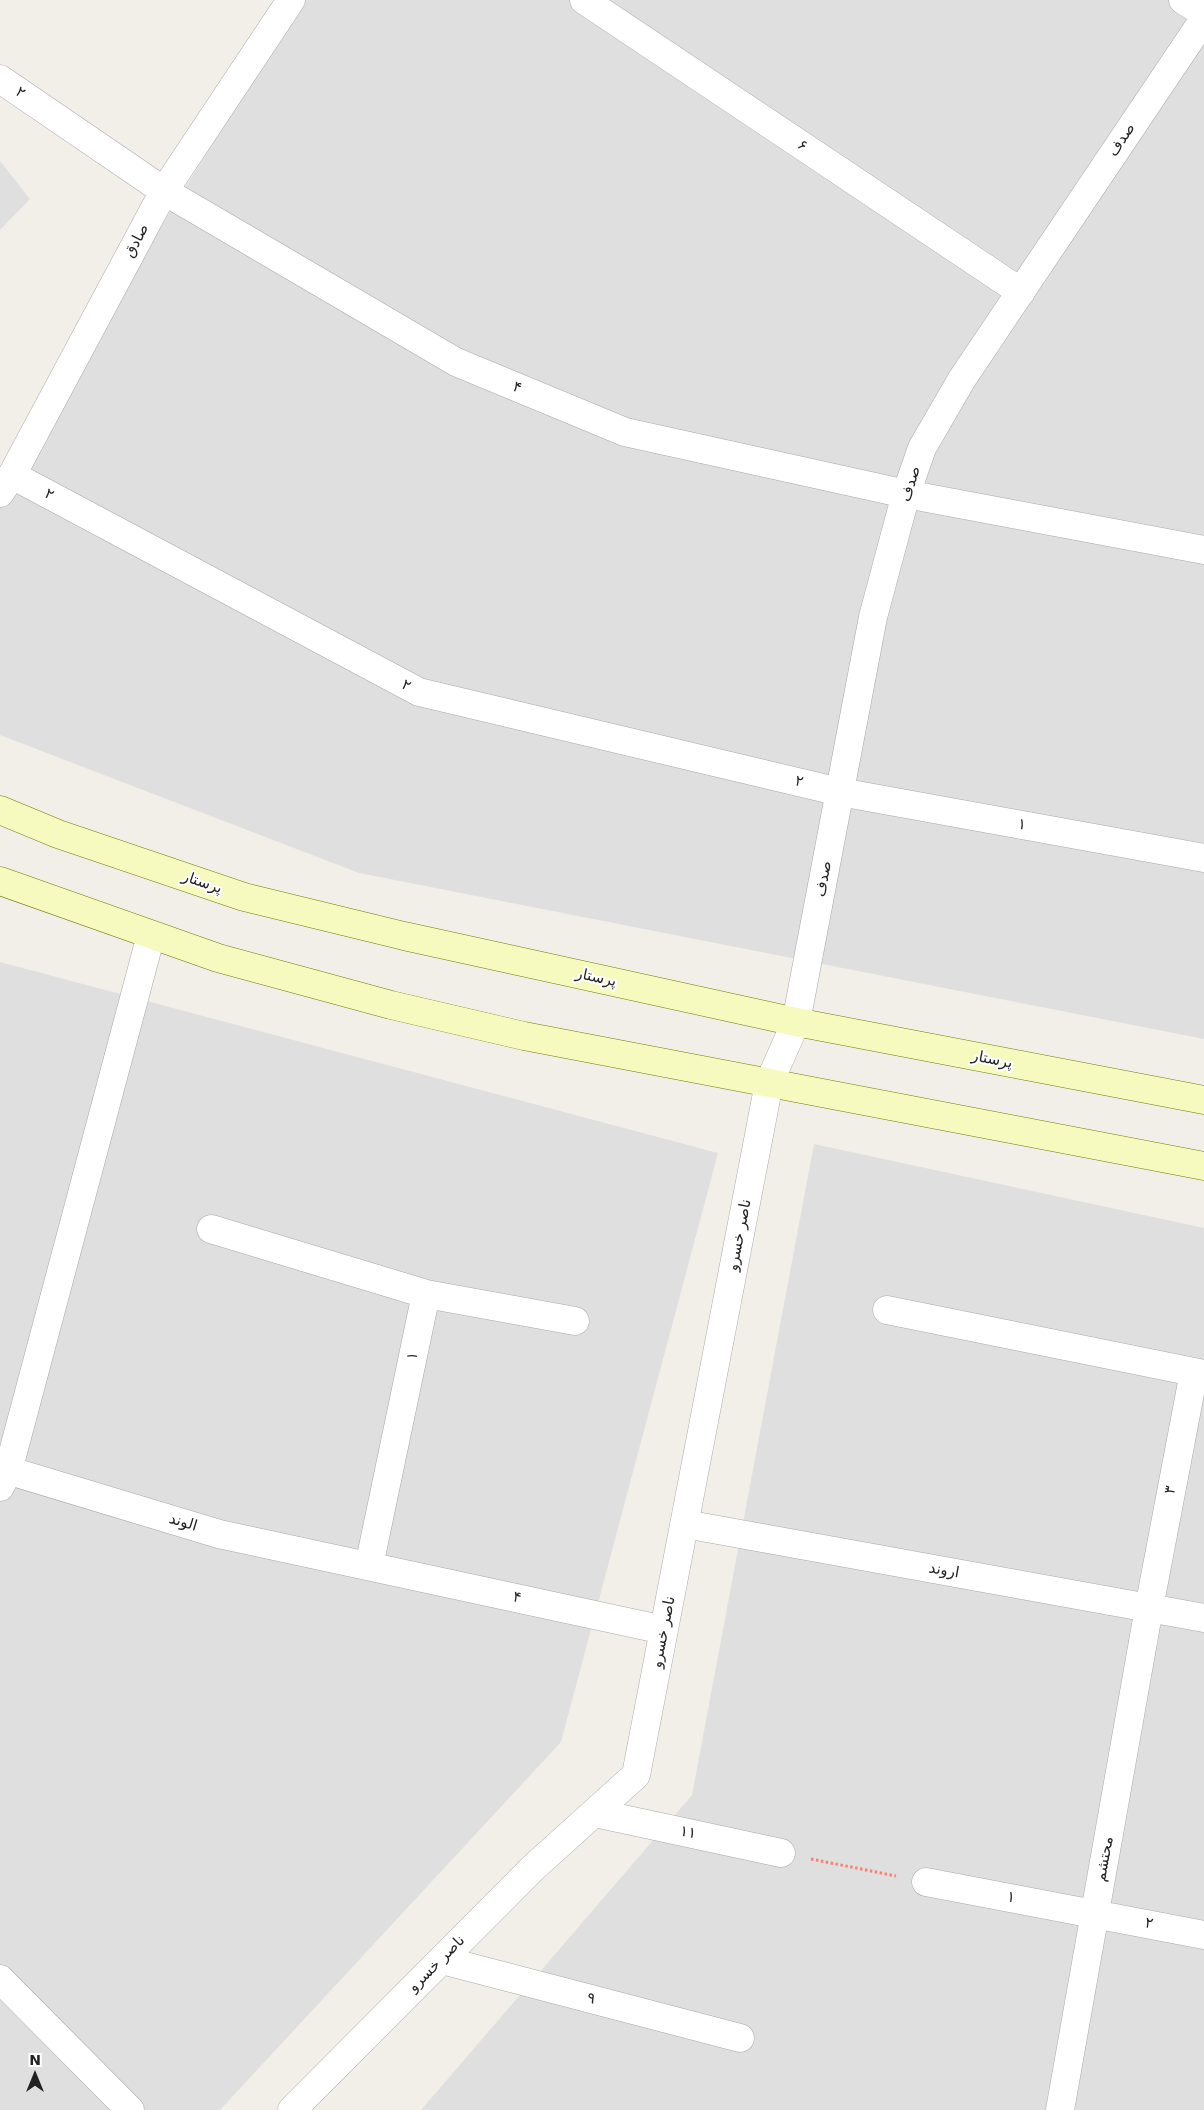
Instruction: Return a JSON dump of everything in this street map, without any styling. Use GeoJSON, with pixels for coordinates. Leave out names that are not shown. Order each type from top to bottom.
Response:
{"type":"FeatureCollection","features":[{"type":"Feature","properties":{"kind":"main road","name":"پرستار"},"geometry":{"type":"LineString","coordinates":[[0,810],[58,834],[244,897],[404,936],[796,1022],[1204,1100]]}},
{"type":"Feature","properties":{"kind":"main road"},"geometry":{"type":"LineString","coordinates":[[0,881],[218,958],[391,1005],[524,1036],[1204,1166]]}},
{"type":"Feature","properties":{"kind":"street","name":"صادق"},"geometry":{"type":"LineString","coordinates":[[6,484],[164,192],[291,0]]}},
{"type":"Feature","properties":{"kind":"street","name":"۶"},"geometry":{"type":"LineString","coordinates":[[584,0],[1021,292]]}},
{"type":"Feature","properties":{"kind":"street"},"geometry":{"type":"LineString","coordinates":[[1183,0],[1204,13]]}},
{"type":"Feature","properties":{"kind":"street","name":"صدف"},"geometry":{"type":"LineString","coordinates":[[796,1022],[873,617],[906,494],[922,448],[962,380],[1204,19]]}},
{"type":"Feature","properties":{"kind":"street","name":"۲"},"geometry":{"type":"LineString","coordinates":[[0,79],[164,192]]}},
{"type":"Feature","properties":{"kind":"street","name":"۴"},"geometry":{"type":"LineString","coordinates":[[164,192],[456,362],[625,432],[906,494],[1204,550]]}},
{"type":"Feature","properties":{"kind":"street","name":"۲"},"geometry":{"type":"LineString","coordinates":[[6,484],[419,692],[840,792]]}},
{"type":"Feature","properties":{"kind":"street","name":"۱"},"geometry":{"type":"LineString","coordinates":[[840,792],[1204,858]]}},
{"type":"Feature","properties":{"kind":"street"},"geometry":{"type":"LineString","coordinates":[[3,1475],[151,935]]}},
{"type":"Feature","properties":{"kind":"street","name":"ناصر خسرو"},"geometry":{"type":"LineString","coordinates":[[292,2110],[534,1867],[636,1775],[769,1083],[796,1022]]}},
{"type":"Feature","properties":{"kind":"street"},"geometry":{"type":"LineString","coordinates":[[211,1230],[426,1294],[575,1321]]}},
{"type":"Feature","properties":{"kind":"street","name":"۱"},"geometry":{"type":"LineString","coordinates":[[369,1566],[426,1294]]}},
{"type":"Feature","properties":{"kind":"street"},"geometry":{"type":"LineString","coordinates":[[887,1310],[1199,1373]]}},
{"type":"Feature","properties":{"kind":"street","name":"۳"},"geometry":{"type":"LineString","coordinates":[[1148,1608],[1199,1373]]}},
{"type":"Feature","properties":{"kind":"street","name":"الوند"},"geometry":{"type":"LineString","coordinates":[[3,1475],[220,1534],[369,1566]]}},
{"type":"Feature","properties":{"kind":"street","name":"اروند"},"geometry":{"type":"LineString","coordinates":[[685,1524],[1204,1618]]}},
{"type":"Feature","properties":{"kind":"street","name":"۴"},"geometry":{"type":"LineString","coordinates":[[369,1566],[664,1630]]}},
{"type":"Feature","properties":{"kind":"street","name":"محتشم"},"geometry":{"type":"LineString","coordinates":[[1060,2110],[1148,1608]]}},
{"type":"Feature","properties":{"kind":"street","name":"۱۱"},"geometry":{"type":"LineString","coordinates":[[595,1813],[781,1853]]}},
{"type":"Feature","properties":{"kind":"street","name":"۱"},"geometry":{"type":"LineString","coordinates":[[926,1882],[1095,1914]]}},
{"type":"Feature","properties":{"kind":"street","name":"۲"},"geometry":{"type":"LineString","coordinates":[[1095,1914],[1204,1935]]}},
{"type":"Feature","properties":{"kind":"street","name":"۹"},"geometry":{"type":"LineString","coordinates":[[442,1960],[740,2038]]}},
{"type":"Feature","properties":{"kind":"street"},"geometry":{"type":"LineString","coordinates":[[0,1979],[130,2110]]}},
{"type":"Feature","properties":{"kind":"path"},"geometry":{"type":"LineString","coordinates":[[781,1853],[926,1882]]}},
{"type":"Feature","properties":{"kind":"shaded area"},"geometry":{"type":"Polygon","coordinates":[[[303,0],[1204,0],[1204,1039],[359,873],[0,735],[0,482],[303,0]]]}},
{"type":"Feature","properties":{"kind":"shaded area"},"geometry":{"type":"Polygon","coordinates":[[[0,161],[30,199],[0,230],[0,161]]]}},
{"type":"Feature","properties":{"kind":"shaded area"},"geometry":{"type":"Polygon","coordinates":[[[0,962],[718,1153],[561,1742],[220,2110],[0,2110],[0,962]]]}},
{"type":"Feature","properties":{"kind":"shaded area"},"geometry":{"type":"Polygon","coordinates":[[[814,1144],[1204,1228],[1204,2110],[421,2110],[692,1795],[814,1144]]]}}]}
